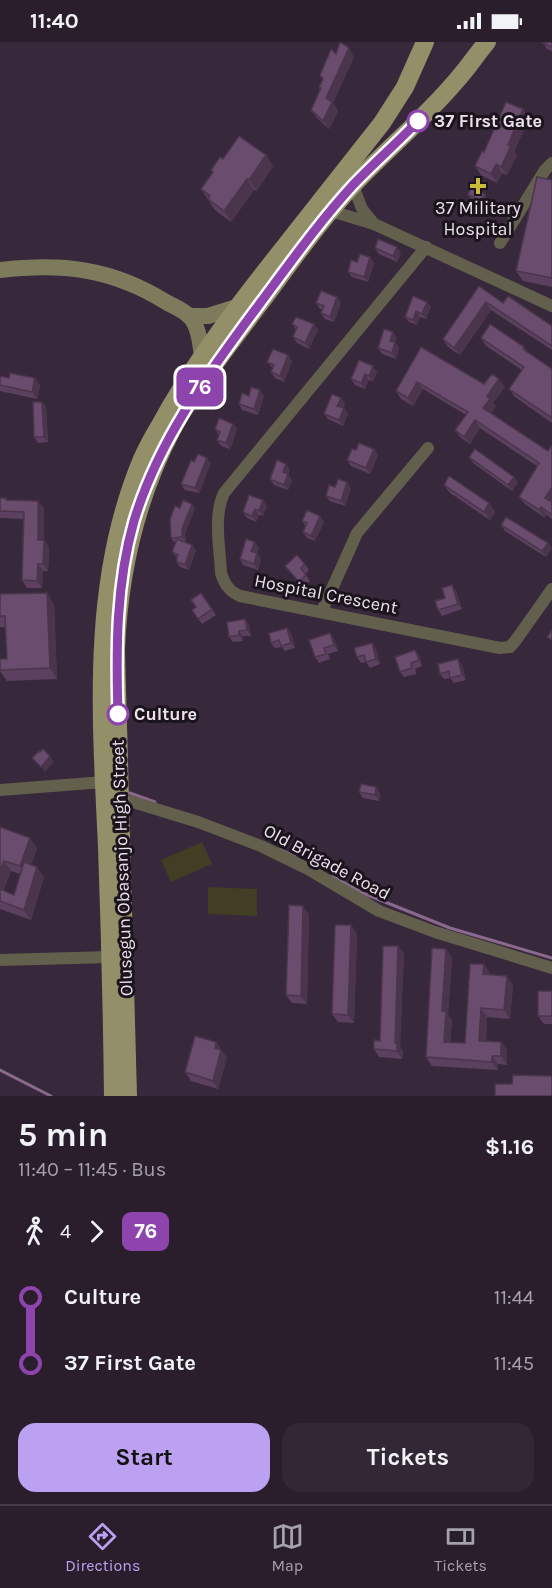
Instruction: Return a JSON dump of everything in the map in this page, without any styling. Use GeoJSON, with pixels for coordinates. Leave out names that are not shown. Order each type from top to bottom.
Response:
{"type":"FeatureCollection","features":[{"type":"Feature","properties":{"kind":"main road","name":"Olusegun Obasanjo High Street"},"geometry":{"type":"LineString","coordinates":[[113,1096],[111,957],[104,782],[104,611],[115,541],[142,459],[176,396],[237,307],[382,123],[405,87],[425,42]]}},
{"type":"Feature","properties":{"kind":"main road","name":"Olusegun Obasanjo High Street"},"geometry":{"type":"LineString","coordinates":[[128,1096],[116,650],[117,612],[134,522],[174,427],[205,378],[284,272],[353,185],[457,81],[487,42]]}},
{"type":"Feature","properties":{"kind":"street"},"geometry":{"type":"LineString","coordinates":[[500,243],[545,170],[552,163]]}},
{"type":"Feature","properties":{"kind":"street"},"geometry":{"type":"LineString","coordinates":[[353,185],[362,209],[374,224]]}},
{"type":"Feature","properties":{"kind":"street"},"geometry":{"type":"LineString","coordinates":[[331,212],[374,224],[552,306]]}},
{"type":"Feature","properties":{"kind":"street","name":"Hospital Crescent"},"geometry":{"type":"LineString","coordinates":[[426,247],[236,478],[220,501],[218,512],[221,573],[229,591],[240,596],[500,648],[510,646],[516,640],[552,589]]}},
{"type":"Feature","properties":{"kind":"street"},"geometry":{"type":"LineString","coordinates":[[0,270],[59,266],[109,276],[154,294],[189,316],[200,337],[202,356]]}},
{"type":"Feature","properties":{"kind":"street"},"geometry":{"type":"LineString","coordinates":[[189,316],[208,316],[237,307]]}},
{"type":"Feature","properties":{"kind":"street"},"geometry":{"type":"LineString","coordinates":[[322,612],[357,533],[428,448]]}},
{"type":"Feature","properties":{"kind":"street"},"geometry":{"type":"LineString","coordinates":[[0,790],[104,782]]}},
{"type":"Feature","properties":{"kind":"street","name":"Old Brigade Road"},"geometry":{"type":"LineString","coordinates":[[120,798],[198,822],[261,846],[308,869],[379,911],[435,932],[552,968]]}},
{"type":"Feature","properties":{"kind":"street"},"geometry":{"type":"LineString","coordinates":[[0,960],[111,957]]}},
{"type":"Feature","properties":{"kind":"shaded area"},"geometry":{"type":"Polygon","coordinates":[[[202,842],[212,864],[171,882],[161,860],[202,842]]]}},
{"type":"Feature","properties":{"kind":"shaded area"},"geometry":{"type":"Polygon","coordinates":[[[208,887],[257,889],[257,916],[208,914],[208,887]]]}},
{"type":"Feature","properties":{"kind":"building"},"geometry":{"type":"Polygon","coordinates":[[[340,42],[349,48],[326,98],[332,102],[323,121],[311,110],[321,88],[319,87],[323,79],[320,75],[331,49],[336,54],[340,42]]]}},
{"type":"Feature","properties":{"kind":"building"},"geometry":{"type":"Polygon","coordinates":[[[552,42],[552,47],[543,43],[552,42]]]}},
{"type":"Feature","properties":{"kind":"building"},"geometry":{"type":"Polygon","coordinates":[[[506,102],[523,109],[508,145],[511,146],[501,167],[496,164],[491,174],[475,166],[482,151],[484,152],[506,102]]]}},
{"type":"Feature","properties":{"kind":"building"},"geometry":{"type":"Polygon","coordinates":[[[239,136],[266,155],[224,211],[208,199],[210,196],[201,189],[220,157],[223,159],[239,136]]]}},
{"type":"Feature","properties":{"kind":"building"},"geometry":{"type":"Polygon","coordinates":[[[537,177],[552,180],[552,278],[516,271],[537,177]]]}},
{"type":"Feature","properties":{"kind":"building"},"geometry":{"type":"Polygon","coordinates":[[[471,187],[485,194],[481,201],[468,195],[471,187]]]}},
{"type":"Feature","properties":{"kind":"building"},"geometry":{"type":"Polygon","coordinates":[[[378,239],[397,247],[393,256],[375,248],[378,239]]]}},
{"type":"Feature","properties":{"kind":"building"},"geometry":{"type":"Polygon","coordinates":[[[360,254],[370,257],[364,277],[348,272],[351,260],[357,262],[360,254]]]}},
{"type":"Feature","properties":{"kind":"building"},"geometry":{"type":"Polygon","coordinates":[[[479,286],[503,303],[508,296],[552,326],[552,346],[486,302],[454,348],[443,339],[479,286]]]}},
{"type":"Feature","properties":{"kind":"building"},"geometry":{"type":"Polygon","coordinates":[[[321,291],[337,297],[330,317],[321,313],[324,306],[316,303],[321,291]]]}},
{"type":"Feature","properties":{"kind":"building"},"geometry":{"type":"Polygon","coordinates":[[[413,296],[427,302],[422,314],[416,311],[413,320],[405,317],[413,296]]]}},
{"type":"Feature","properties":{"kind":"building"},"geometry":{"type":"Polygon","coordinates":[[[296,317],[314,324],[305,343],[293,337],[297,327],[292,324],[296,317]]]}},
{"type":"Feature","properties":{"kind":"building"},"geometry":{"type":"Polygon","coordinates":[[[490,324],[552,369],[552,418],[509,389],[524,367],[481,338],[490,324]]]}},
{"type":"Feature","properties":{"kind":"building"},"geometry":{"type":"Polygon","coordinates":[[[384,329],[393,332],[390,341],[395,342],[392,353],[378,348],[384,329]]]}},
{"type":"Feature","properties":{"kind":"building"},"geometry":{"type":"Polygon","coordinates":[[[421,347],[484,384],[492,374],[499,379],[487,396],[490,399],[483,408],[548,451],[552,446],[552,487],[545,498],[552,502],[552,515],[541,507],[539,510],[519,497],[539,463],[475,420],[464,437],[455,430],[468,412],[417,382],[408,398],[396,391],[421,347]]]}},
{"type":"Feature","properties":{"kind":"building"},"geometry":{"type":"Polygon","coordinates":[[[273,349],[288,355],[280,376],[271,372],[274,365],[267,362],[273,349]]]}},
{"type":"Feature","properties":{"kind":"building"},"geometry":{"type":"Polygon","coordinates":[[[359,360],[373,366],[369,376],[365,374],[361,383],[351,379],[359,360]]]}},
{"type":"Feature","properties":{"kind":"building"},"geometry":{"type":"Polygon","coordinates":[[[10,373],[35,378],[32,392],[0,385],[0,376],[9,378],[10,373]]]}},
{"type":"Feature","properties":{"kind":"building"},"geometry":{"type":"Polygon","coordinates":[[[251,387],[260,390],[254,409],[239,404],[242,393],[249,396],[251,387]]]}},
{"type":"Feature","properties":{"kind":"building"},"geometry":{"type":"Polygon","coordinates":[[[332,394],[341,398],[337,406],[344,408],[339,420],[324,414],[332,394]]]}},
{"type":"Feature","properties":{"kind":"building"},"geometry":{"type":"Polygon","coordinates":[[[33,402],[42,402],[44,437],[34,437],[33,402]]]}},
{"type":"Feature","properties":{"kind":"building"},"geometry":{"type":"Polygon","coordinates":[[[219,418],[233,424],[226,443],[217,440],[220,432],[215,429],[219,418]]]}},
{"type":"Feature","properties":{"kind":"building"},"geometry":{"type":"Polygon","coordinates":[[[359,443],[374,449],[366,468],[347,460],[352,449],[356,450],[359,443]]]}},
{"type":"Feature","properties":{"kind":"building"},"geometry":{"type":"Polygon","coordinates":[[[475,449],[514,477],[508,485],[469,457],[475,449]]]}},
{"type":"Feature","properties":{"kind":"building"},"geometry":{"type":"Polygon","coordinates":[[[198,454],[207,458],[195,488],[181,484],[191,460],[194,462],[198,454]]]}},
{"type":"Feature","properties":{"kind":"building"},"geometry":{"type":"Polygon","coordinates":[[[277,460],[286,464],[283,472],[288,474],[284,485],[270,479],[277,460]]]}},
{"type":"Feature","properties":{"kind":"building"},"geometry":{"type":"Polygon","coordinates":[[[449,476],[489,503],[484,512],[444,485],[449,476]]]}},
{"type":"Feature","properties":{"kind":"building"},"geometry":{"type":"Polygon","coordinates":[[[338,479],[347,482],[341,501],[326,496],[329,485],[335,487],[338,479]]]}},
{"type":"Feature","properties":{"kind":"building"},"geometry":{"type":"Polygon","coordinates":[[[249,495],[263,500],[259,511],[255,509],[252,516],[243,512],[249,495]]]}},
{"type":"Feature","properties":{"kind":"building"},"geometry":{"type":"Polygon","coordinates":[[[0,498],[38,501],[38,540],[44,540],[43,564],[38,564],[37,581],[22,580],[24,512],[0,511],[0,498]]]}},
{"type":"Feature","properties":{"kind":"building"},"geometry":{"type":"Polygon","coordinates":[[[183,500],[192,504],[182,529],[182,537],[171,538],[170,519],[175,506],[180,508],[183,500]]]}},
{"type":"Feature","properties":{"kind":"building"},"geometry":{"type":"Polygon","coordinates":[[[307,510],[320,516],[311,536],[303,532],[307,523],[302,521],[307,510]]]}},
{"type":"Feature","properties":{"kind":"building"},"geometry":{"type":"Polygon","coordinates":[[[506,517],[548,543],[542,551],[501,525],[506,517]]]}},
{"type":"Feature","properties":{"kind":"building"},"geometry":{"type":"Polygon","coordinates":[[[177,539],[192,545],[185,565],[176,561],[178,555],[172,552],[177,539]]]}},
{"type":"Feature","properties":{"kind":"building"},"geometry":{"type":"Polygon","coordinates":[[[246,539],[255,542],[251,551],[257,553],[254,564],[240,559],[246,539]]]}},
{"type":"Feature","properties":{"kind":"building"},"geometry":{"type":"Polygon","coordinates":[[[297,555],[305,564],[301,568],[306,575],[299,582],[285,566],[297,555]]]}},
{"type":"Feature","properties":{"kind":"building"},"geometry":{"type":"Polygon","coordinates":[[[452,585],[458,604],[438,610],[435,601],[445,598],[442,588],[452,585]]]}},
{"type":"Feature","properties":{"kind":"building"},"geometry":{"type":"Polygon","coordinates":[[[47,593],[50,668],[0,670],[0,659],[7,659],[5,616],[0,616],[0,594],[47,593]]]}},
{"type":"Feature","properties":{"kind":"building"},"geometry":{"type":"Polygon","coordinates":[[[201,593],[212,609],[198,619],[192,610],[196,607],[191,600],[201,593]]]}},
{"type":"Feature","properties":{"kind":"building"},"geometry":{"type":"Polygon","coordinates":[[[245,619],[247,630],[239,631],[239,635],[229,637],[227,622],[245,619]]]}},
{"type":"Feature","properties":{"kind":"building"},"geometry":{"type":"Polygon","coordinates":[[[287,628],[291,643],[281,646],[279,640],[271,643],[269,633],[287,628]]]}},
{"type":"Feature","properties":{"kind":"building"},"geometry":{"type":"Polygon","coordinates":[[[552,630],[552,640],[547,637],[552,630]]]}},
{"type":"Feature","properties":{"kind":"building"},"geometry":{"type":"Polygon","coordinates":[[[330,633],[334,645],[324,648],[326,654],[315,657],[309,640],[330,633]]]}},
{"type":"Feature","properties":{"kind":"building"},"geometry":{"type":"Polygon","coordinates":[[[372,643],[376,659],[366,662],[364,655],[357,657],[354,648],[372,643]]]}},
{"type":"Feature","properties":{"kind":"building"},"geometry":{"type":"Polygon","coordinates":[[[415,650],[419,660],[411,663],[412,668],[400,672],[395,657],[415,650]]]}},
{"type":"Feature","properties":{"kind":"building"},"geometry":{"type":"Polygon","coordinates":[[[458,659],[462,675],[450,678],[449,671],[440,674],[438,664],[458,659]]]}},
{"type":"Feature","properties":{"kind":"building"},"geometry":{"type":"Polygon","coordinates":[[[43,749],[50,756],[41,767],[32,758],[43,749]]]}},
{"type":"Feature","properties":{"kind":"building"},"geometry":{"type":"Polygon","coordinates":[[[361,784],[376,787],[375,795],[359,792],[361,784]]]}},
{"type":"Feature","properties":{"kind":"building"},"geometry":{"type":"Polygon","coordinates":[[[0,827],[30,838],[20,866],[4,861],[0,871],[0,827]]]}},
{"type":"Feature","properties":{"kind":"building"},"geometry":{"type":"Polygon","coordinates":[[[24,862],[37,867],[24,910],[0,901],[0,889],[14,895],[24,862]]]}},
{"type":"Feature","properties":{"kind":"building"},"geometry":{"type":"Polygon","coordinates":[[[289,905],[303,906],[301,996],[286,995],[289,905]]]}},
{"type":"Feature","properties":{"kind":"building"},"geometry":{"type":"Polygon","coordinates":[[[335,925],[351,925],[348,1015],[332,1014],[335,925]]]}},
{"type":"Feature","properties":{"kind":"building"},"geometry":{"type":"Polygon","coordinates":[[[383,946],[398,946],[395,1043],[397,1043],[397,1051],[374,1049],[374,1040],[380,1041],[383,946]]]}},
{"type":"Feature","properties":{"kind":"building"},"geometry":{"type":"Polygon","coordinates":[[[432,948],[446,949],[442,1011],[446,1011],[444,1042],[465,1043],[470,964],[484,964],[483,974],[507,976],[504,1010],[481,1008],[479,1041],[501,1042],[501,1056],[492,1056],[492,1062],[426,1057],[432,948]]]}},
{"type":"Feature","properties":{"kind":"building"},"geometry":{"type":"Polygon","coordinates":[[[538,991],[552,991],[552,1016],[538,1016],[538,991]]]}},
{"type":"Feature","properties":{"kind":"building"},"geometry":{"type":"Polygon","coordinates":[[[195,1036],[216,1042],[215,1048],[221,1050],[213,1081],[185,1072],[195,1036]]]}},
{"type":"Feature","properties":{"kind":"building"},"geometry":{"type":"Polygon","coordinates":[[[513,1075],[552,1076],[552,1096],[495,1096],[495,1084],[512,1084],[513,1075]]]}},
{"type":"Feature","properties":{"kind":"waterway"},"geometry":{"type":"LineString","coordinates":[[130,793],[155,802]]}},
{"type":"Feature","properties":{"kind":"waterway"},"geometry":{"type":"LineString","coordinates":[[279,849],[295,856]]}},
{"type":"Feature","properties":{"kind":"waterway"},"geometry":{"type":"LineString","coordinates":[[332,876],[365,894],[450,928],[552,958]]}},
{"type":"Feature","properties":{"kind":"waterway"},"geometry":{"type":"LineString","coordinates":[[0,1070],[51,1096]]}},
{"type":"Feature","properties":{"kind":"bus line","name":"76"},"geometry":{"type":"LineString","coordinates":[[118,714],[117,612],[126,556],[144,494],[174,427],[212,369],[331,212],[353,185],[418,121]]}},
{"type":"Feature","properties":{"kind":"place","name":"37 First Gate"},"geometry":{"type":"Point","coordinates":[418,121]}},
{"type":"Feature","properties":{"kind":"place","name":"37 Military Hospital"},"geometry":{"type":"Point","coordinates":[478,186]}},
{"type":"Feature","properties":{"kind":"place","name":"Culture"},"geometry":{"type":"Point","coordinates":[118,714]}}]}
